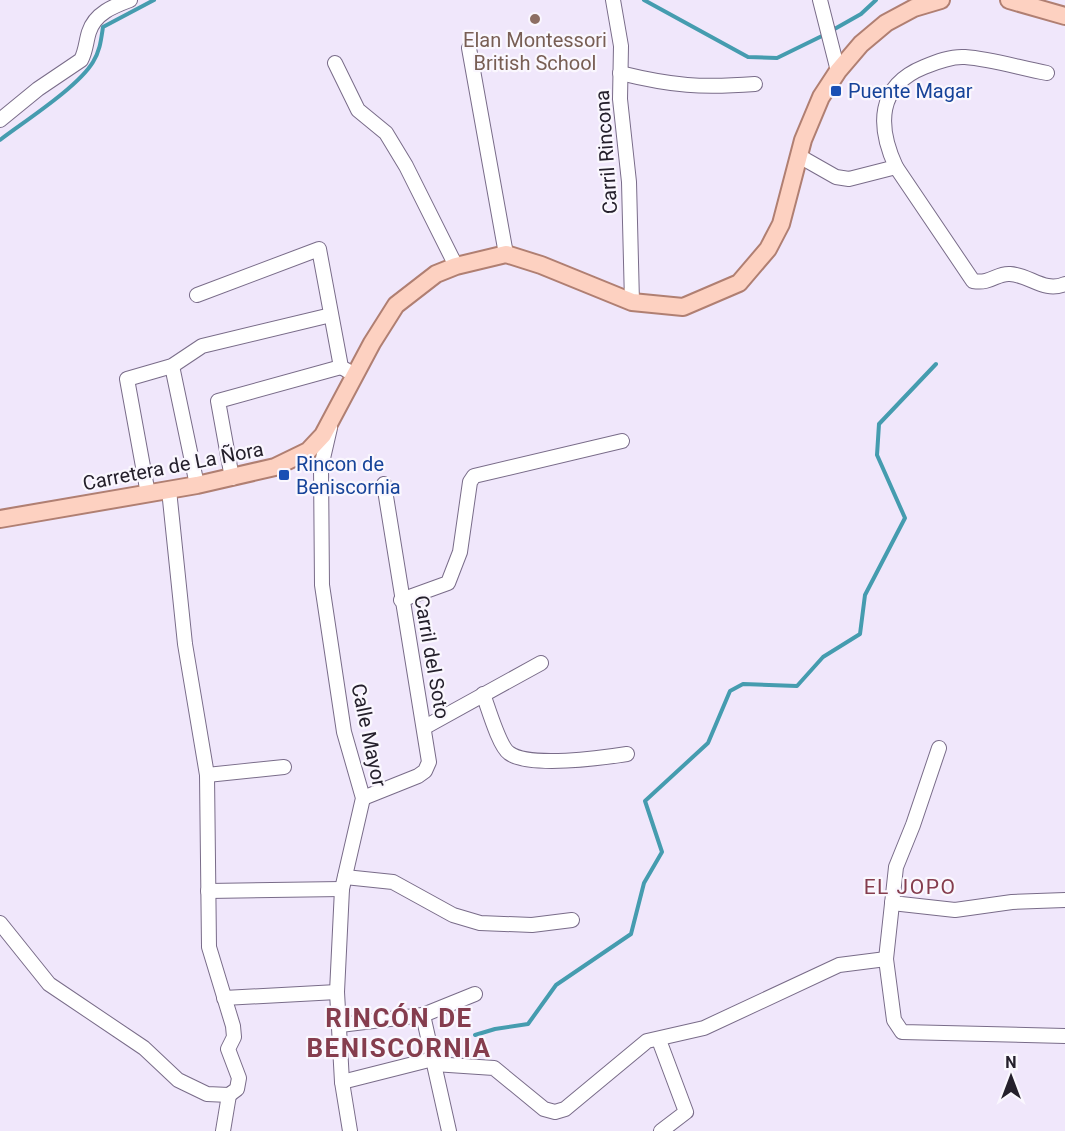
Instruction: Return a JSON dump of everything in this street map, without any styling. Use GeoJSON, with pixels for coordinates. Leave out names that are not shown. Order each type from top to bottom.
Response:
{"type":"FeatureCollection","features":[{"type":"Feature","properties":{"kind":"main road"},"geometry":{"type":"LineString","coordinates":[[506,254],[541,265],[632,302],[683,307],[739,283],[768,249],[781,224],[799,156],[821,97],[838,71],[861,44],[886,23],[914,8],[941,0]]}},
{"type":"Feature","properties":{"kind":"main road"},"geometry":{"type":"LineString","coordinates":[[1009,0],[1065,16]]}},
{"type":"Feature","properties":{"kind":"main road","name":"Carretera de La Ñora"},"geometry":{"type":"LineString","coordinates":[[0,519],[197,485],[286,463],[315,445],[334,416],[348,371],[396,305],[436,274],[456,266],[506,254]]}},
{"type":"Feature","properties":{"kind":"street","name":"Carril Rincona"},"geometry":{"type":"LineString","coordinates":[[613,0],[621,46],[620,99],[630,202],[632,302]]}},
{"type":"Feature","properties":{"kind":"street"},"geometry":{"type":"LineString","coordinates":[[820,0],[838,71]]}},
{"type":"Feature","properties":{"kind":"street"},"geometry":{"type":"LineString","coordinates":[[0,120],[38,89],[81,60],[95,19],[120,2]]}},
{"type":"Feature","properties":{"kind":"street"},"geometry":{"type":"LineString","coordinates":[[469,48],[506,254]]}},
{"type":"Feature","properties":{"kind":"street"},"geometry":{"type":"LineString","coordinates":[[1047,73],[963,57],[937,61],[903,78],[890,93],[884,108],[886,145],[896,167],[973,281],[986,283],[1007,273],[1022,276],[1043,286],[1056,288],[1065,284]]}},
{"type":"Feature","properties":{"kind":"street"},"geometry":{"type":"LineString","coordinates":[[335,63],[358,110],[386,134],[406,166],[456,266]]}},
{"type":"Feature","properties":{"kind":"street"},"geometry":{"type":"LineString","coordinates":[[620,73],[668,85],[705,87],[755,84]]}},
{"type":"Feature","properties":{"kind":"street"},"geometry":{"type":"LineString","coordinates":[[799,156],[836,177],[849,179],[896,167]]}},
{"type":"Feature","properties":{"kind":"street"},"geometry":{"type":"LineString","coordinates":[[197,295],[319,249],[331,315],[348,371],[218,400],[232,478]]}},
{"type":"Feature","properties":{"kind":"street"},"geometry":{"type":"LineString","coordinates":[[148,494],[127,379],[172,366],[202,346],[331,315]]}},
{"type":"Feature","properties":{"kind":"street"},"geometry":{"type":"LineString","coordinates":[[172,366],[197,485]]}},
{"type":"Feature","properties":{"kind":"street","name":"Calle Mayor"},"geometry":{"type":"LineString","coordinates":[[334,416],[321,467],[322,585],[344,732],[363,798],[343,883],[337,992],[342,1082],[350,1131]]}},
{"type":"Feature","properties":{"kind":"street"},"geometry":{"type":"LineString","coordinates":[[401,600],[447,584],[460,552],[470,482],[474,476],[622,441]]}},
{"type":"Feature","properties":{"kind":"street"},"geometry":{"type":"LineString","coordinates":[[286,463],[311,460],[321,467]]}},
{"type":"Feature","properties":{"kind":"street","name":"Carril del Soto"},"geometry":{"type":"LineString","coordinates":[[363,798],[424,771],[429,754],[401,600],[384,484]]}},
{"type":"Feature","properties":{"kind":"street"},"geometry":{"type":"LineString","coordinates":[[169,490],[184,632],[207,775],[209,947],[234,1031],[229,1054],[240,1085],[229,1095],[224,1131]]}},
{"type":"Feature","properties":{"kind":"street"},"geometry":{"type":"LineString","coordinates":[[425,727],[541,663]]}},
{"type":"Feature","properties":{"kind":"street"},"geometry":{"type":"LineString","coordinates":[[483,694],[504,748],[514,756],[579,761],[627,754]]}},
{"type":"Feature","properties":{"kind":"street"},"geometry":{"type":"LineString","coordinates":[[939,748],[896,867],[886,959],[894,1020],[902,1032],[1065,1036]]}},
{"type":"Feature","properties":{"kind":"street"},"geometry":{"type":"LineString","coordinates":[[207,775],[284,767]]}},
{"type":"Feature","properties":{"kind":"street"},"geometry":{"type":"LineString","coordinates":[[208,891],[393,882],[453,915],[480,923],[532,925],[572,920]]}},
{"type":"Feature","properties":{"kind":"street"},"geometry":{"type":"LineString","coordinates":[[892,903],[955,910],[1012,902],[1065,900]]}},
{"type":"Feature","properties":{"kind":"street"},"geometry":{"type":"LineString","coordinates":[[0,923],[49,984],[144,1048],[178,1080],[207,1094],[229,1095]]}},
{"type":"Feature","properties":{"kind":"street"},"geometry":{"type":"LineString","coordinates":[[342,1082],[434,1062],[494,1068],[544,1110],[555,1112],[565,1109],[647,1041],[704,1028],[840,965],[886,959]]}},
{"type":"Feature","properties":{"kind":"street"},"geometry":{"type":"LineString","coordinates":[[224,998],[337,992]]}},
{"type":"Feature","properties":{"kind":"street"},"geometry":{"type":"LineString","coordinates":[[340,1025],[423,1015],[476,994]]}},
{"type":"Feature","properties":{"kind":"street"},"geometry":{"type":"LineString","coordinates":[[423,1015],[449,1131]]}},
{"type":"Feature","properties":{"kind":"street"},"geometry":{"type":"LineString","coordinates":[[659,1040],[686,1112],[661,1131]]}},
{"type":"Feature","properties":{"kind":"waterway"},"geometry":{"type":"LineString","coordinates":[[0,140],[64,93],[86,72],[97,54],[103,27],[154,0]]}},
{"type":"Feature","properties":{"kind":"waterway"},"geometry":{"type":"LineString","coordinates":[[644,0],[748,57],[777,58],[824,35]]}},
{"type":"Feature","properties":{"kind":"waterway"},"geometry":{"type":"LineString","coordinates":[[831,31],[861,14],[876,0]]}},
{"type":"Feature","properties":{"kind":"waterway"},"geometry":{"type":"LineString","coordinates":[[475,1035],[495,1029],[528,1024],[556,985],[631,934],[644,883],[662,852],[645,801],[708,743],[730,691],[743,684],[797,686],[823,657],[860,634],[865,595],[905,518],[877,455],[879,424],[936,364]]}},
{"type":"Feature","properties":{"kind":"place","name":"Elan Montessori British School"},"geometry":{"type":"Point","coordinates":[535,19]}},
{"type":"Feature","properties":{"kind":"place","name":"Puente Magar"},"geometry":{"type":"Point","coordinates":[836,91]}},
{"type":"Feature","properties":{"kind":"place","name":"Rincon de Beniscornia"},"geometry":{"type":"Point","coordinates":[284,475]}},
{"type":"Feature","properties":{"kind":"district","name":"EL JOPO"},"geometry":{"type":"Point","coordinates":[910,887]}},
{"type":"Feature","properties":{"kind":"district","name":"RINCÓN DE BENISCORNIA"},"geometry":{"type":"Point","coordinates":[399,1033]}}]}
